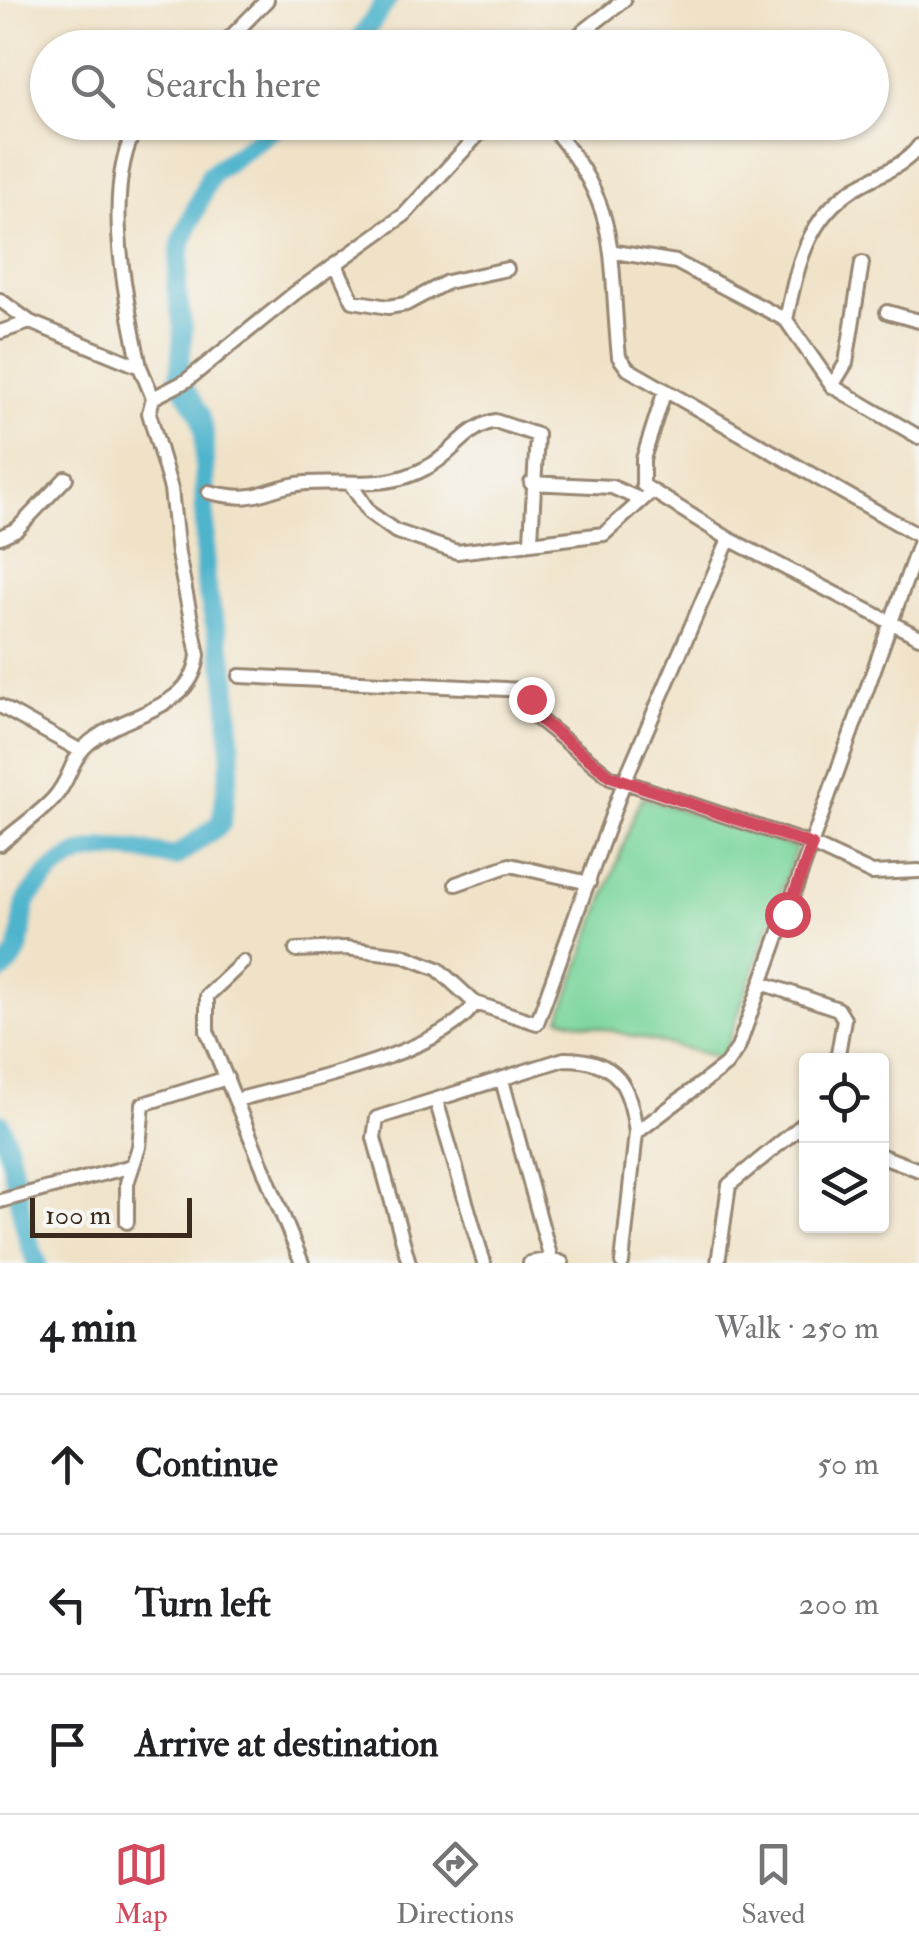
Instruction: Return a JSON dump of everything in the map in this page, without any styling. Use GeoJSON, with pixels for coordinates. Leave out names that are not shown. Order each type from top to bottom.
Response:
{"type":"FeatureCollection","features":[{"type":"Feature","properties":{"kind":"street"},"geometry":{"type":"LineString","coordinates":[[238,30],[268,0]]}},
{"type":"Feature","properties":{"kind":"street"},"geometry":{"type":"LineString","coordinates":[[585,30],[624,0]]}},
{"type":"Feature","properties":{"kind":"street"},"geometry":{"type":"LineString","coordinates":[[0,844],[54,799],[79,750],[167,702],[187,688],[196,672],[198,656],[178,554],[177,522],[149,413],[153,398],[140,367],[127,301],[121,169],[131,140]]}},
{"type":"Feature","properties":{"kind":"street"},"geometry":{"type":"LineString","coordinates":[[153,398],[180,384],[415,204],[474,140]]}},
{"type":"Feature","properties":{"kind":"street"},"geometry":{"type":"LineString","coordinates":[[559,140],[596,194],[614,252],[618,358],[628,369],[919,536]]}},
{"type":"Feature","properties":{"kind":"street"},"geometry":{"type":"LineString","coordinates":[[786,320],[797,268],[810,234],[826,209],[919,146]]}},
{"type":"Feature","properties":{"kind":"street"},"geometry":{"type":"LineString","coordinates":[[614,252],[676,262],[786,320],[832,386],[919,437]]}},
{"type":"Feature","properties":{"kind":"street"},"geometry":{"type":"LineString","coordinates":[[336,264],[353,301],[388,307],[427,297],[447,282],[507,269]]}},
{"type":"Feature","properties":{"kind":"street"},"geometry":{"type":"LineString","coordinates":[[832,386],[846,363],[862,264]]}},
{"type":"Feature","properties":{"kind":"street"},"geometry":{"type":"LineString","coordinates":[[0,300],[30,322],[140,367]]}},
{"type":"Feature","properties":{"kind":"street"},"geometry":{"type":"LineString","coordinates":[[888,312],[919,321]]}},
{"type":"Feature","properties":{"kind":"street"},"geometry":{"type":"LineString","coordinates":[[0,332],[30,322]]}},
{"type":"Feature","properties":{"kind":"street"},"geometry":{"type":"LineString","coordinates":[[645,495],[643,459],[665,390]]}},
{"type":"Feature","properties":{"kind":"street"},"geometry":{"type":"LineString","coordinates":[[209,492],[252,499],[304,484],[352,486],[398,480],[430,467],[466,434],[495,421],[537,435],[531,483],[531,540]]}},
{"type":"Feature","properties":{"kind":"street"},"geometry":{"type":"LineString","coordinates":[[0,537],[18,529],[66,478]]}},
{"type":"Feature","properties":{"kind":"street"},"geometry":{"type":"LineString","coordinates":[[531,483],[612,487],[645,495],[919,636]]}},
{"type":"Feature","properties":{"kind":"street"},"geometry":{"type":"LineString","coordinates":[[352,486],[370,514],[422,543],[472,551],[531,540],[604,534],[645,495]]}},
{"type":"Feature","properties":{"kind":"street"},"geometry":{"type":"LineString","coordinates":[[296,950],[346,948],[402,955],[438,969],[475,1003],[537,1023],[624,782],[730,539]]}},
{"type":"Feature","properties":{"kind":"street"},"geometry":{"type":"LineString","coordinates":[[636,1133],[726,1065],[738,1048],[888,620],[919,544]]}},
{"type":"Feature","properties":{"kind":"street"},"geometry":{"type":"LineString","coordinates":[[240,676],[524,690],[532,713],[605,773],[624,782],[812,845],[872,873],[919,871]]}},
{"type":"Feature","properties":{"kind":"street"},"geometry":{"type":"LineString","coordinates":[[0,706],[79,750]]}},
{"type":"Feature","properties":{"kind":"street"},"geometry":{"type":"LineString","coordinates":[[456,884],[510,865],[589,882]]}},
{"type":"Feature","properties":{"kind":"street"},"geometry":{"type":"LineString","coordinates":[[242,962],[213,987],[204,1013],[302,1263]]}},
{"type":"Feature","properties":{"kind":"street"},"geometry":{"type":"LineString","coordinates":[[762,983],[838,1009],[844,1019],[838,1053]]}},
{"type":"Feature","properties":{"kind":"street"},"geometry":{"type":"LineString","coordinates":[[236,1100],[396,1053],[464,1019],[475,1003]]}},
{"type":"Feature","properties":{"kind":"street"},"geometry":{"type":"LineString","coordinates":[[408,1263],[373,1125],[378,1118],[564,1059],[587,1059],[621,1080],[631,1095],[636,1133],[622,1263]]}},
{"type":"Feature","properties":{"kind":"street"},"geometry":{"type":"LineString","coordinates":[[126,1222],[132,1166],[147,1100],[227,1078]]}},
{"type":"Feature","properties":{"kind":"street"},"geometry":{"type":"LineString","coordinates":[[502,1080],[557,1261],[530,1263]]}},
{"type":"Feature","properties":{"kind":"street"},"geometry":{"type":"LineString","coordinates":[[436,1100],[484,1263]]}},
{"type":"Feature","properties":{"kind":"street"},"geometry":{"type":"LineString","coordinates":[[718,1263],[729,1185],[799,1128]]}},
{"type":"Feature","properties":{"kind":"street"},"geometry":{"type":"LineString","coordinates":[[889,1159],[919,1170]]}},
{"type":"Feature","properties":{"kind":"street"},"geometry":{"type":"LineString","coordinates":[[11,1199],[132,1166]]}},
{"type":"Feature","properties":{"kind":"green space"},"geometry":{"type":"Polygon","coordinates":[[[641,797],[796,848],[723,1058],[560,1018],[641,797]]]}},
{"type":"Feature","properties":{"kind":"waterway"},"geometry":{"type":"LineString","coordinates":[[366,30],[387,0]]}},
{"type":"Feature","properties":{"kind":"waterway"},"geometry":{"type":"LineString","coordinates":[[0,972],[15,956],[27,900],[60,865],[90,851],[106,849],[175,857],[221,824],[231,756],[227,676],[205,581],[204,431],[200,414],[179,380],[183,328],[176,287],[181,243],[211,174],[258,140]]}},
{"type":"Feature","properties":{"kind":"waterway"},"geometry":{"type":"LineString","coordinates":[[0,1123],[37,1263]]}},
{"type":"Feature","properties":{"kind":"route"},"geometry":{"type":"LineString","coordinates":[[531,699],[532,713],[610,776],[812,845],[787,914]]}}]}
